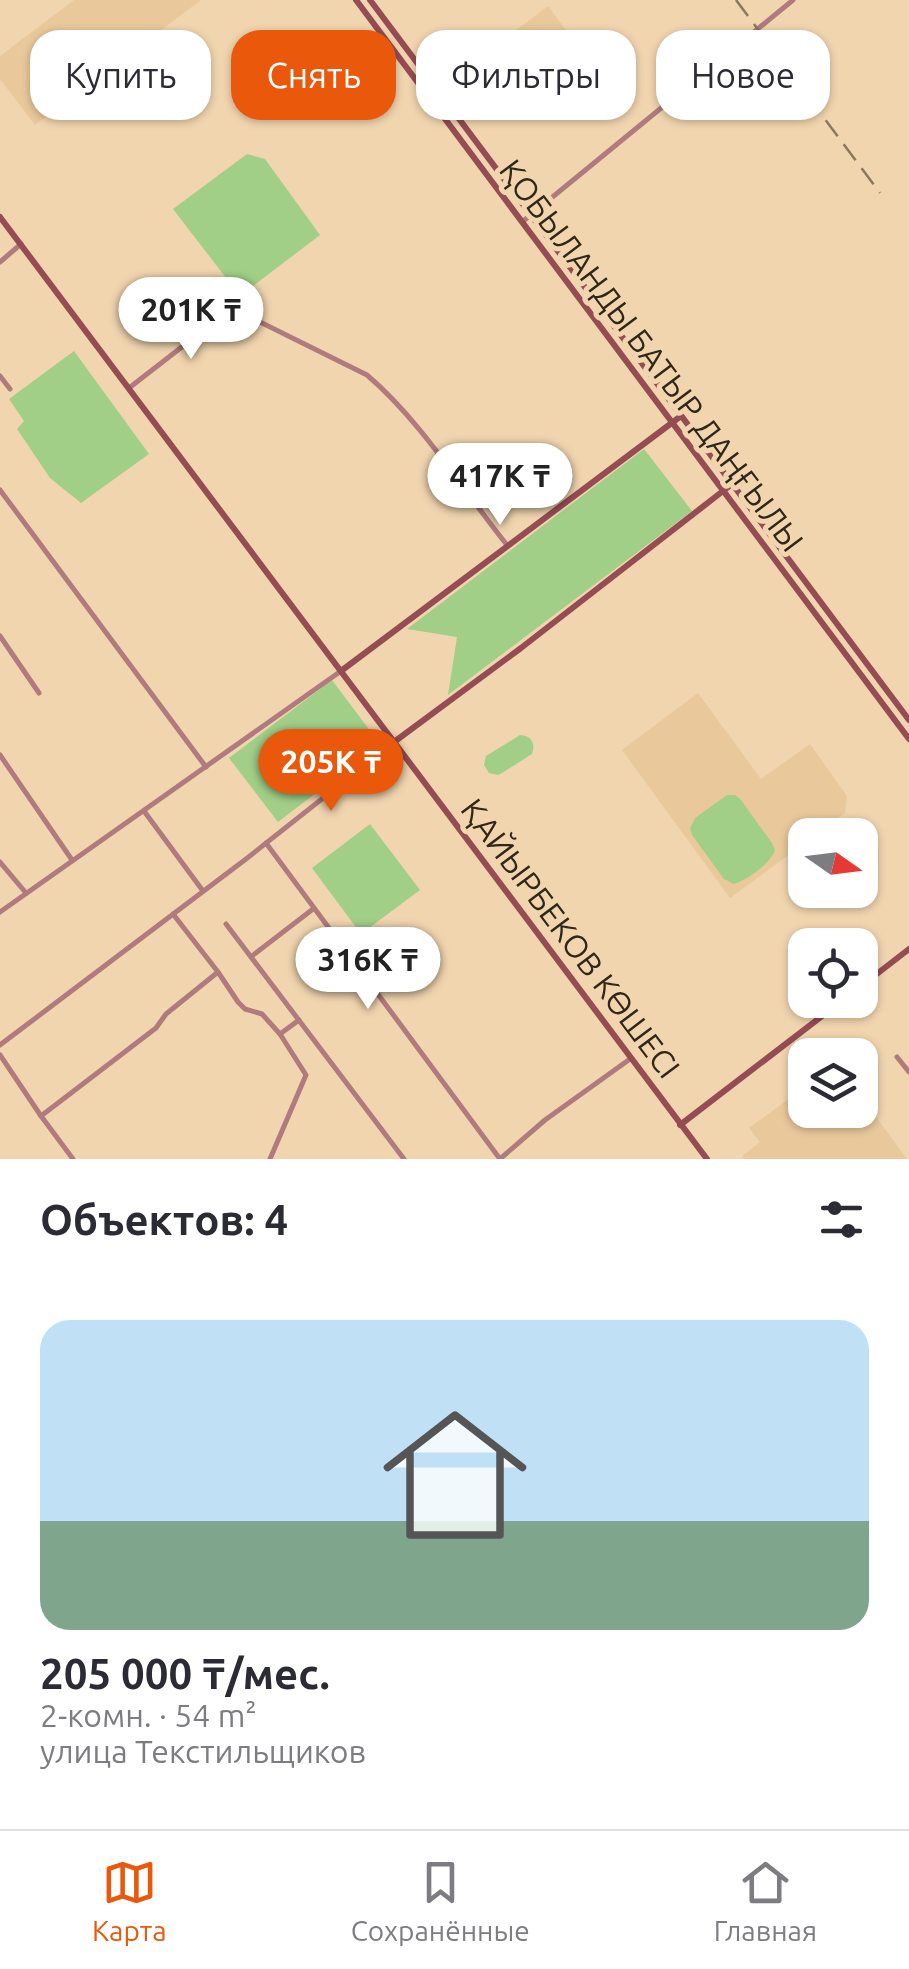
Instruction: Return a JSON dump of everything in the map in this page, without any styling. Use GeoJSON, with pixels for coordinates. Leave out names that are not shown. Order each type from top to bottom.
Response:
{"type":"FeatureCollection","features":[{"type":"Feature","properties":{"kind":"street","name":"ҚОБЫЛАНДЫ БАТЫР ДАҢҒЫЛЫ"},"geometry":{"type":"LineString","coordinates":[[356,0],[909,739]]}},
{"type":"Feature","properties":{"kind":"street","name":"ҚОБЫЛАНДЫ БАТЫР ДАҢҒЫЛЫ"},"geometry":{"type":"LineString","coordinates":[[370,0],[909,720]]}},
{"type":"Feature","properties":{"kind":"street"},"geometry":{"type":"LineString","coordinates":[[522,222],[793,0]]}},
{"type":"Feature","properties":{"kind":"street","name":"ҚАЙЫРБЕКОВ КӨШЕСІ"},"geometry":{"type":"LineString","coordinates":[[0,217],[707,1159]]}},
{"type":"Feature","properties":{"kind":"street"},"geometry":{"type":"LineString","coordinates":[[0,262],[21,244]]}},
{"type":"Feature","properties":{"kind":"street"},"geometry":{"type":"LineString","coordinates":[[129,388],[232,308],[367,375],[404,410],[507,546]]}},
{"type":"Feature","properties":{"kind":"street"},"geometry":{"type":"LineString","coordinates":[[0,376],[10,389]]}},
{"type":"Feature","properties":{"kind":"street"},"geometry":{"type":"LineString","coordinates":[[0,912],[341,672],[681,416]]}},
{"type":"Feature","properties":{"kind":"street"},"geometry":{"type":"LineString","coordinates":[[0,1045],[732,484]]}},
{"type":"Feature","properties":{"kind":"street"},"geometry":{"type":"LineString","coordinates":[[0,490],[206,767]]}},
{"type":"Feature","properties":{"kind":"street"},"geometry":{"type":"LineString","coordinates":[[0,509],[10,503]]}},
{"type":"Feature","properties":{"kind":"street"},"geometry":{"type":"LineString","coordinates":[[0,636],[39,693]]}},
{"type":"Feature","properties":{"kind":"street"},"geometry":{"type":"LineString","coordinates":[[0,755],[72,861]]}},
{"type":"Feature","properties":{"kind":"street"},"geometry":{"type":"LineString","coordinates":[[144,811],[203,892]]}},
{"type":"Feature","properties":{"kind":"street"},"geometry":{"type":"LineString","coordinates":[[266,843],[500,1159],[545,1120],[630,1059]]}},
{"type":"Feature","properties":{"kind":"street"},"geometry":{"type":"LineString","coordinates":[[0,862],[26,893]]}},
{"type":"Feature","properties":{"kind":"street"},"geometry":{"type":"LineString","coordinates":[[252,956],[313,909]]}},
{"type":"Feature","properties":{"kind":"street"},"geometry":{"type":"LineString","coordinates":[[172,914],[238,1002],[262,1014],[280,1034],[306,1075],[270,1159]]}},
{"type":"Feature","properties":{"kind":"street"},"geometry":{"type":"LineString","coordinates":[[226,924],[404,1159]]}},
{"type":"Feature","properties":{"kind":"street"},"geometry":{"type":"LineString","coordinates":[[878,973],[909,950]]}},
{"type":"Feature","properties":{"kind":"street"},"geometry":{"type":"LineString","coordinates":[[41,1116],[156,1028],[166,1014],[218,972]]}},
{"type":"Feature","properties":{"kind":"street"},"geometry":{"type":"LineString","coordinates":[[680,1125],[820,1018]]}},
{"type":"Feature","properties":{"kind":"street"},"geometry":{"type":"LineString","coordinates":[[280,1034],[300,1020]]}},
{"type":"Feature","properties":{"kind":"street"},"geometry":{"type":"LineString","coordinates":[[0,1055],[73,1159]]}},
{"type":"Feature","properties":{"kind":"street"},"geometry":{"type":"LineString","coordinates":[[897,1056],[909,1072]]}},
{"type":"Feature","properties":{"kind":"shaded area"},"geometry":{"type":"Polygon","coordinates":[[[74,0],[201,0],[161,30],[34,30],[74,0]]]}},
{"type":"Feature","properties":{"kind":"shaded area"},"geometry":{"type":"Polygon","coordinates":[[[549,7],[566,30],[516,30],[549,7]]]}},
{"type":"Feature","properties":{"kind":"shaded area"},"geometry":{"type":"Polygon","coordinates":[[[30,33],[30,118],[0,79],[0,56],[30,33]]]}},
{"type":"Feature","properties":{"kind":"shaded area"},"geometry":{"type":"Polygon","coordinates":[[[698,693],[761,779],[810,744],[847,796],[845,813],[838,818],[788,818],[788,855],[730,898],[622,750],[698,693]]]}},
{"type":"Feature","properties":{"kind":"shaded area"},"geometry":{"type":"Polygon","coordinates":[[[788,1099],[788,1128],[878,1128],[878,1120],[907,1159],[744,1159],[742,1156],[760,1142],[749,1128],[788,1099]]]}},
{"type":"Feature","properties":{"kind":"green space"},"geometry":{"type":"Polygon","coordinates":[[[247,154],[265,159],[320,235],[240,296],[173,209],[247,154]]]}},
{"type":"Feature","properties":{"kind":"green space"},"geometry":{"type":"Polygon","coordinates":[[[74,351],[149,454],[81,503],[50,478],[17,429],[24,421],[9,399],[74,351]]]}},
{"type":"Feature","properties":{"kind":"green space"},"geometry":{"type":"Polygon","coordinates":[[[644,449],[692,511],[448,695],[457,637],[407,629],[644,449]]]}},
{"type":"Feature","properties":{"kind":"green space"},"geometry":{"type":"Polygon","coordinates":[[[332,680],[380,744],[278,822],[229,758],[332,680]]]}},
{"type":"Feature","properties":{"kind":"green space"},"geometry":{"type":"Polygon","coordinates":[[[520,735],[532,741],[532,754],[498,775],[489,773],[484,765],[486,756],[520,735]]]}},
{"type":"Feature","properties":{"kind":"green space"},"geometry":{"type":"Polygon","coordinates":[[[727,795],[741,800],[775,850],[758,870],[734,884],[724,879],[690,828],[695,818],[727,795]]]}},
{"type":"Feature","properties":{"kind":"green space"},"geometry":{"type":"Polygon","coordinates":[[[370,824],[420,890],[361,934],[312,868],[370,824]]]}},
{"type":"Feature","properties":{"kind":"railway"},"geometry":{"type":"LineString","coordinates":[[736,0],[880,193]]}}]}
